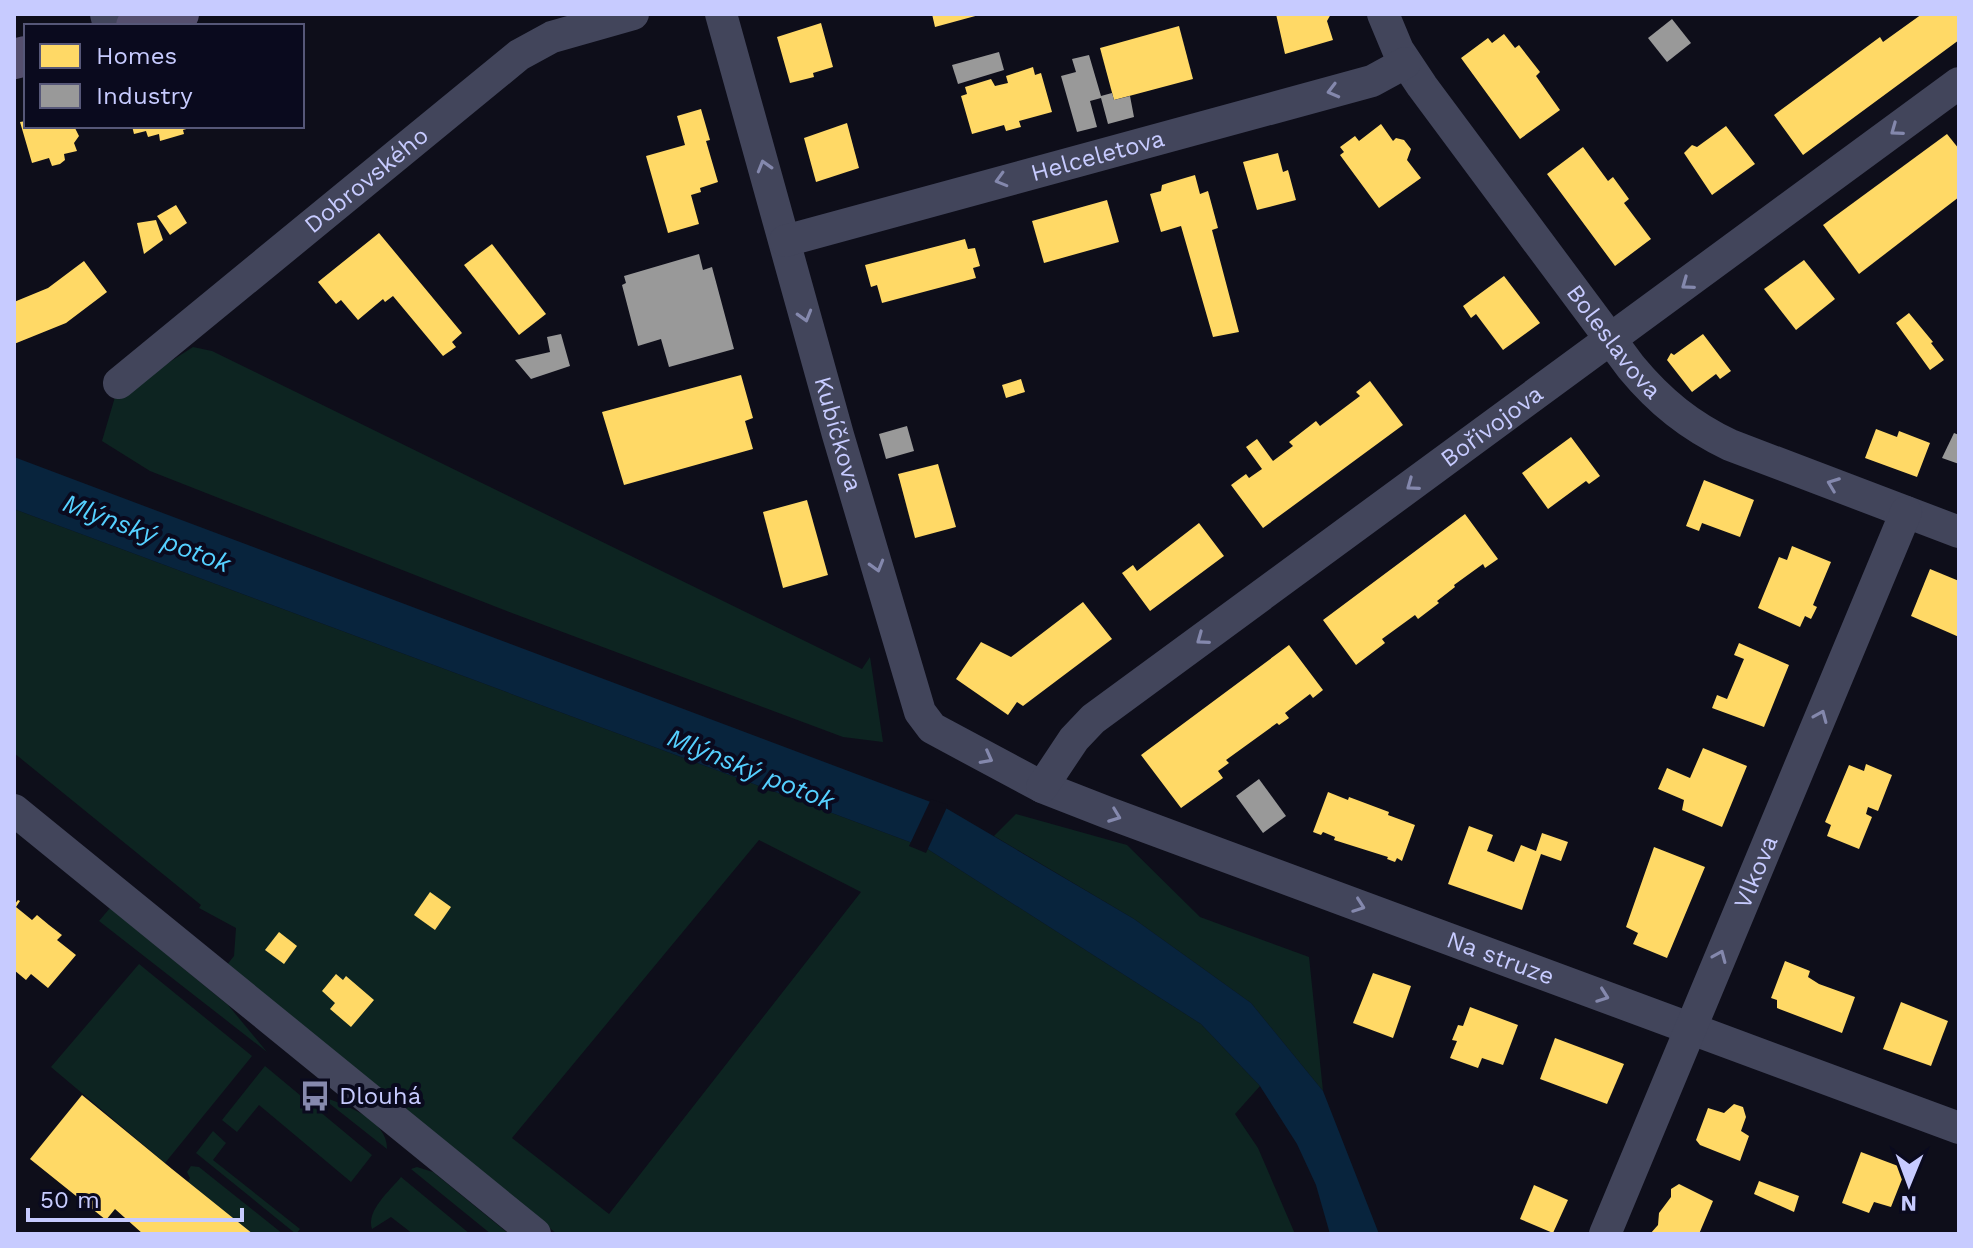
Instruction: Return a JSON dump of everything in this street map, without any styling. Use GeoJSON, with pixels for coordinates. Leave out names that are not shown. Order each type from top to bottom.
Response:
{"type":"FeatureCollection","features":[{"type":"Feature","properties":{"kind":"main road"},"geometry":{"type":"LineString","coordinates":[[143,24],[179,14]]}},
{"type":"Feature","properties":{"kind":"street","name":"Dobrovského"},"geometry":{"type":"LineString","coordinates":[[119,383],[519,55],[552,37],[633,14]]}},
{"type":"Feature","properties":{"kind":"street","name":"Kubíčkova"},"geometry":{"type":"LineString","coordinates":[[721,14],[838,435],[920,712],[938,732],[1042,787]]}},
{"type":"Feature","properties":{"kind":"street","name":"Boleslavova"},"geometry":{"type":"LineString","coordinates":[[1383,14],[1405,63],[1652,392],[1696,429],[1730,445],[1959,532]]}},
{"type":"Feature","properties":{"kind":"street","name":"Helceletova"},"geometry":{"type":"LineString","coordinates":[[785,241],[1372,81],[1405,63]]}},
{"type":"Feature","properties":{"kind":"street","name":"Bořivojova"},"geometry":{"type":"LineString","coordinates":[[1042,787],[1074,739],[1093,719],[1959,83]]}},
{"type":"Feature","properties":{"kind":"street","name":"Vlkova"},"geometry":{"type":"LineString","coordinates":[[1605,1234],[1906,512]]}},
{"type":"Feature","properties":{"kind":"street","name":"Na struze"},"geometry":{"type":"LineString","coordinates":[[1042,787],[1959,1128]]}},
{"type":"Feature","properties":{"kind":"street"},"geometry":{"type":"LineString","coordinates":[[14,810],[535,1234]]}},
{"type":"Feature","properties":{"kind":"green space"},"geometry":{"type":"Polygon","coordinates":[[[193,347],[212,351],[862,669],[870,657],[883,742],[843,737],[499,608],[150,471],[102,441],[115,397],[193,347]]]}},
{"type":"Feature","properties":{"kind":"green space"},"geometry":{"type":"Polygon","coordinates":[[[14,509],[926,848],[1201,1024],[1260,1086],[1235,1114],[1258,1148],[1295,1234],[557,1234],[226,966],[234,956],[236,928],[199,908],[201,905],[14,753],[14,509]],[[759,840],[512,1138],[609,1214],[861,892],[759,840]]]}},
{"type":"Feature","properties":{"kind":"green space"},"geometry":{"type":"Polygon","coordinates":[[[1016,814],[1127,845],[1200,917],[1309,957],[1323,1091],[1251,1003],[1134,919],[994,836],[1016,814]]]}},
{"type":"Feature","properties":{"kind":"green space"},"geometry":{"type":"Polygon","coordinates":[[[110,908],[228,1005],[267,1052],[99,921],[110,908]]]}},
{"type":"Feature","properties":{"kind":"green space"},"geometry":{"type":"Polygon","coordinates":[[[139,964],[252,1056],[165,1163],[51,1067],[139,964]]]}},
{"type":"Feature","properties":{"kind":"green space"},"geometry":{"type":"Polygon","coordinates":[[[265,1066],[372,1155],[351,1182],[259,1105],[237,1132],[222,1120],[265,1066]]]}},
{"type":"Feature","properties":{"kind":"green space"},"geometry":{"type":"Polygon","coordinates":[[[320,1096],[352,1108],[372,1121],[385,1138],[387,1149],[320,1096]]]}},
{"type":"Feature","properties":{"kind":"green space"},"geometry":{"type":"Polygon","coordinates":[[[213,1131],[226,1143],[213,1160],[300,1229],[296,1234],[196,1153],[213,1131]]]}},
{"type":"Feature","properties":{"kind":"green space"},"geometry":{"type":"Polygon","coordinates":[[[191,1166],[199,1167],[283,1234],[253,1234],[188,1182],[187,1172],[191,1166]]]}},
{"type":"Feature","properties":{"kind":"green space"},"geometry":{"type":"Polygon","coordinates":[[[417,1167],[433,1172],[509,1234],[491,1234],[411,1169],[417,1167]]]}},
{"type":"Feature","properties":{"kind":"green space"},"geometry":{"type":"Polygon","coordinates":[[[401,1177],[470,1234],[413,1234],[391,1217],[372,1229],[372,1215],[401,1177]]]}},
{"type":"Feature","properties":{"kind":"water","name":"Mlýnský potok"},"geometry":{"type":"Polygon","coordinates":[[[14,457],[944,807],[1134,919],[1251,1003],[1323,1091],[1379,1234],[1330,1234],[1316,1185],[1297,1144],[1260,1086],[1201,1024],[926,848],[14,509],[14,457]]]}},
{"type":"Feature","properties":{"kind":"pier"},"geometry":{"type":"Polygon","coordinates":[[[931,799],[948,805],[926,853],[909,846],[931,799]]]}},
{"type":"Feature","properties":{"kind":"building: Homes"},"geometry":{"type":"Polygon","coordinates":[[[932,14],[979,14],[979,15],[935,27],[932,14]]]}},
{"type":"Feature","properties":{"kind":"building: Homes"},"geometry":{"type":"Polygon","coordinates":[[[1276,14],[1331,14],[1327,21],[1333,40],[1285,54],[1276,14]]]}},
{"type":"Feature","properties":{"kind":"building: Homes"},"geometry":{"type":"Polygon","coordinates":[[[1922,14],[1959,14],[1959,40],[1803,155],[1774,115],[1880,37],[1883,42],[1922,14]]]}},
{"type":"Feature","properties":{"kind":"building: Homes"},"geometry":{"type":"Polygon","coordinates":[[[821,23],[833,67],[813,73],[814,77],[790,83],[777,37],[821,23]]]}},
{"type":"Feature","properties":{"kind":"building: Homes"},"geometry":{"type":"Polygon","coordinates":[[[1179,26],[1193,79],[1114,100],[1100,48],[1179,26]]]}},
{"type":"Feature","properties":{"kind":"building: Homes"},"geometry":{"type":"Polygon","coordinates":[[[1504,34],[1515,48],[1519,45],[1540,72],[1536,76],[1560,110],[1520,139],[1461,58],[1488,38],[1492,43],[1504,34]]]}},
{"type":"Feature","properties":{"kind":"building: Homes"},"geometry":{"type":"Polygon","coordinates":[[[1033,67],[1035,75],[1041,73],[1052,112],[1019,121],[1021,127],[1006,131],[1004,125],[972,134],[961,96],[967,94],[965,87],[991,79],[995,86],[1008,83],[1006,76],[1033,67]]]}},
{"type":"Feature","properties":{"kind":"building: Homes"},"geometry":{"type":"Polygon","coordinates":[[[701,109],[718,182],[700,188],[701,192],[691,195],[699,224],[668,233],[646,156],[685,145],[677,116],[701,109]]]}},
{"type":"Feature","properties":{"kind":"building: Homes"},"geometry":{"type":"Polygon","coordinates":[[[24,121],[24,128],[75,128],[79,136],[74,143],[77,151],[64,154],[65,160],[60,164],[52,166],[49,158],[32,163],[20,122],[24,121]]]}},
{"type":"Feature","properties":{"kind":"building: Homes"},"geometry":{"type":"Polygon","coordinates":[[[847,123],[859,168],[816,182],[804,138],[847,123]]]}},
{"type":"Feature","properties":{"kind":"building: Homes"},"geometry":{"type":"Polygon","coordinates":[[[1381,124],[1393,141],[1396,138],[1404,140],[1411,149],[1407,160],[1421,178],[1379,208],[1340,155],[1344,152],[1340,147],[1355,136],[1359,141],[1381,124]]]}},
{"type":"Feature","properties":{"kind":"building: Homes"},"geometry":{"type":"Polygon","coordinates":[[[1726,126],[1755,164],[1712,195],[1684,153],[1692,145],[1697,147],[1726,126]]]}},
{"type":"Feature","properties":{"kind":"building: Homes"},"geometry":{"type":"Polygon","coordinates":[[[132,128],[190,128],[183,130],[184,134],[160,141],[159,134],[148,137],[146,131],[134,134],[132,128]]]}},
{"type":"Feature","properties":{"kind":"building: Homes"},"geometry":{"type":"Polygon","coordinates":[[[1947,134],[1959,149],[1959,197],[1859,274],[1823,225],[1947,134]]]}},
{"type":"Feature","properties":{"kind":"building: Homes"},"geometry":{"type":"Polygon","coordinates":[[[1583,147],[1608,181],[1613,177],[1629,199],[1624,203],[1651,239],[1615,266],[1547,174],[1583,147]]]}},
{"type":"Feature","properties":{"kind":"building: Homes"},"geometry":{"type":"Polygon","coordinates":[[[1278,153],[1283,172],[1288,170],[1296,200],[1257,210],[1243,162],[1278,153]]]}},
{"type":"Feature","properties":{"kind":"building: Homes"},"geometry":{"type":"Polygon","coordinates":[[[1195,175],[1200,194],[1208,191],[1218,228],[1212,230],[1239,332],[1213,337],[1181,226],[1161,232],[1150,194],[1161,191],[1162,185],[1195,175]]]}},
{"type":"Feature","properties":{"kind":"building: Homes"},"geometry":{"type":"Polygon","coordinates":[[[1107,200],[1119,242],[1044,263],[1032,221],[1107,200]]]}},
{"type":"Feature","properties":{"kind":"building: Homes"},"geometry":{"type":"Polygon","coordinates":[[[176,205],[187,223],[170,235],[157,216],[176,205]]]}},
{"type":"Feature","properties":{"kind":"building: Homes"},"geometry":{"type":"Polygon","coordinates":[[[156,220],[163,240],[144,254],[137,223],[156,220]]]}},
{"type":"Feature","properties":{"kind":"building: Homes"},"geometry":{"type":"Polygon","coordinates":[[[379,233],[462,333],[452,342],[456,347],[443,356],[393,296],[385,302],[383,299],[358,320],[341,300],[336,304],[318,282],[379,233]]]}},
{"type":"Feature","properties":{"kind":"building: Homes"},"geometry":{"type":"Polygon","coordinates":[[[965,239],[968,249],[975,248],[980,266],[973,268],[976,278],[882,303],[877,285],[871,287],[865,265],[965,239]]]}},
{"type":"Feature","properties":{"kind":"building: Homes"},"geometry":{"type":"Polygon","coordinates":[[[492,244],[546,314],[519,335],[464,265],[492,244]]]}},
{"type":"Feature","properties":{"kind":"building: Homes"},"geometry":{"type":"Polygon","coordinates":[[[1804,260],[1835,299],[1796,330],[1764,289],[1804,260]]]}},
{"type":"Feature","properties":{"kind":"building: Homes"},"geometry":{"type":"Polygon","coordinates":[[[84,261],[107,292],[66,323],[14,344],[14,302],[48,288],[84,261]]]}},
{"type":"Feature","properties":{"kind":"building: Homes"},"geometry":{"type":"Polygon","coordinates":[[[1504,276],[1540,323],[1503,350],[1476,314],[1471,318],[1463,306],[1504,276]]]}},
{"type":"Feature","properties":{"kind":"building: Homes"},"geometry":{"type":"Polygon","coordinates":[[[1909,313],[1944,360],[1930,370],[1896,323],[1909,313]]]}},
{"type":"Feature","properties":{"kind":"building: Homes"},"geometry":{"type":"Polygon","coordinates":[[[1703,334],[1731,371],[1720,379],[1716,374],[1692,392],[1667,360],[1671,353],[1674,355],[1703,334]]]}},
{"type":"Feature","properties":{"kind":"building: Homes"},"geometry":{"type":"Polygon","coordinates":[[[741,375],[753,418],[745,421],[753,449],[624,485],[602,412],[741,375]]]}},
{"type":"Feature","properties":{"kind":"building: Homes"},"geometry":{"type":"Polygon","coordinates":[[[1021,379],[1025,392],[1006,398],[1002,385],[1021,379]]]}},
{"type":"Feature","properties":{"kind":"building: Homes"},"geometry":{"type":"Polygon","coordinates":[[[1370,381],[1403,425],[1263,528],[1231,485],[1246,474],[1249,478],[1262,469],[1246,447],[1257,439],[1273,461],[1293,446],[1289,442],[1316,421],[1320,426],[1360,396],[1356,392],[1370,381]]]}},
{"type":"Feature","properties":{"kind":"building: Homes"},"geometry":{"type":"Polygon","coordinates":[[[1876,429],[1897,437],[1899,431],[1930,443],[1917,477],[1865,458],[1876,429]]]}},
{"type":"Feature","properties":{"kind":"building: Homes"},"geometry":{"type":"Polygon","coordinates":[[[1571,437],[1600,476],[1589,484],[1586,481],[1548,509],[1522,473],[1571,437]]]}},
{"type":"Feature","properties":{"kind":"building: Homes"},"geometry":{"type":"Polygon","coordinates":[[[938,464],[956,527],[915,538],[898,474],[938,464]]]}},
{"type":"Feature","properties":{"kind":"building: Homes"},"geometry":{"type":"Polygon","coordinates":[[[1704,480],[1754,500],[1740,537],[1702,523],[1699,531],[1686,526],[1704,480]]]}},
{"type":"Feature","properties":{"kind":"building: Homes"},"geometry":{"type":"Polygon","coordinates":[[[807,500],[828,575],[783,588],[763,512],[807,500]]]}},
{"type":"Feature","properties":{"kind":"building: Homes"},"geometry":{"type":"Polygon","coordinates":[[[1465,514],[1498,559],[1485,568],[1483,564],[1454,585],[1437,601],[1439,603],[1418,619],[1415,615],[1382,639],[1385,643],[1356,665],[1323,620],[1465,514]]]}},
{"type":"Feature","properties":{"kind":"building: Homes"},"geometry":{"type":"Polygon","coordinates":[[[1199,523],[1224,556],[1150,611],[1122,573],[1133,565],[1137,571],[1199,523]]]}},
{"type":"Feature","properties":{"kind":"building: Homes"},"geometry":{"type":"Polygon","coordinates":[[[1792,546],[1831,562],[1813,605],[1817,607],[1811,619],[1805,616],[1800,627],[1758,608],[1779,557],[1787,560],[1792,546]]]}},
{"type":"Feature","properties":{"kind":"building: Homes"},"geometry":{"type":"Polygon","coordinates":[[[1930,569],[1959,581],[1959,637],[1911,616],[1930,569]]]}},
{"type":"Feature","properties":{"kind":"building: Homes"},"geometry":{"type":"Polygon","coordinates":[[[1083,602],[1112,639],[1023,706],[1017,702],[1008,715],[956,679],[981,642],[1011,657],[1083,602]]]}},
{"type":"Feature","properties":{"kind":"building: Homes"},"geometry":{"type":"Polygon","coordinates":[[[1739,643],[1789,665],[1764,727],[1712,708],[1717,695],[1727,699],[1744,659],[1734,655],[1739,643]]]}},
{"type":"Feature","properties":{"kind":"building: Homes"},"geometry":{"type":"Polygon","coordinates":[[[1289,645],[1323,690],[1313,698],[1310,694],[1285,713],[1289,718],[1279,725],[1277,723],[1226,760],[1229,763],[1218,771],[1223,778],[1181,808],[1141,755],[1289,645]]]}},
{"type":"Feature","properties":{"kind":"building: Homes"},"geometry":{"type":"Polygon","coordinates":[[[1703,748],[1747,766],[1722,827],[1682,810],[1684,800],[1658,789],[1667,768],[1690,778],[1703,748]]]}},
{"type":"Feature","properties":{"kind":"building: Homes"},"geometry":{"type":"Polygon","coordinates":[[[1866,764],[1892,775],[1878,811],[1868,807],[1866,814],[1872,817],[1859,849],[1827,836],[1831,825],[1825,822],[1849,765],[1864,771],[1866,764]]]}},
{"type":"Feature","properties":{"kind":"building: Homes"},"geometry":{"type":"Polygon","coordinates":[[[1328,792],[1389,812],[1388,815],[1415,825],[1402,861],[1397,858],[1395,862],[1334,840],[1335,837],[1323,832],[1321,835],[1313,832],[1328,792]]]}},
{"type":"Feature","properties":{"kind":"building: Homes"},"geometry":{"type":"Polygon","coordinates":[[[1469,826],[1493,835],[1487,851],[1514,862],[1521,845],[1536,851],[1542,833],[1568,842],[1561,861],[1541,854],[1522,910],[1448,884],[1469,826]]]}},
{"type":"Feature","properties":{"kind":"building: Homes"},"geometry":{"type":"Polygon","coordinates":[[[1654,847],[1705,867],[1667,958],[1633,944],[1638,933],[1626,927],[1654,847]]]}},
{"type":"Feature","properties":{"kind":"building: Homes"},"geometry":{"type":"Polygon","coordinates":[[[430,892],[451,907],[435,930],[414,915],[430,892]]]}},
{"type":"Feature","properties":{"kind":"building: Homes"},"geometry":{"type":"Polygon","coordinates":[[[18,900],[16,907],[32,920],[37,915],[62,935],[57,940],[76,955],[48,988],[31,974],[26,980],[14,970],[14,905],[18,900]]]}},
{"type":"Feature","properties":{"kind":"building: Homes"},"geometry":{"type":"Polygon","coordinates":[[[279,932],[297,946],[284,964],[265,950],[279,932]]]}},
{"type":"Feature","properties":{"kind":"building: Homes"},"geometry":{"type":"Polygon","coordinates":[[[1785,961],[1810,971],[1808,977],[1819,984],[1855,997],[1842,1033],[1777,1008],[1777,1000],[1771,998],[1785,961]]]}},
{"type":"Feature","properties":{"kind":"building: Homes"},"geometry":{"type":"Polygon","coordinates":[[[1373,973],[1411,986],[1393,1038],[1353,1023],[1373,973]]]}},
{"type":"Feature","properties":{"kind":"building: Homes"},"geometry":{"type":"Polygon","coordinates":[[[336,974],[343,980],[346,976],[374,1000],[351,1027],[330,1009],[335,1003],[322,991],[336,974]]]}},
{"type":"Feature","properties":{"kind":"building: Homes"},"geometry":{"type":"Polygon","coordinates":[[[1901,1002],[1948,1021],[1931,1066],[1883,1049],[1901,1002]]]}},
{"type":"Feature","properties":{"kind":"building: Homes"},"geometry":{"type":"Polygon","coordinates":[[[1470,1007],[1518,1025],[1503,1065],[1482,1058],[1478,1068],[1450,1058],[1457,1041],[1452,1040],[1458,1025],[1463,1026],[1470,1007]]]}},
{"type":"Feature","properties":{"kind":"building: Homes"},"geometry":{"type":"Polygon","coordinates":[[[1555,1038],[1624,1064],[1607,1104],[1540,1079],[1555,1038]]]}},
{"type":"Feature","properties":{"kind":"building: Homes"},"geometry":{"type":"Polygon","coordinates":[[[82,1095],[253,1234],[143,1234],[115,1209],[106,1220],[30,1159],[82,1095]]]}},
{"type":"Feature","properties":{"kind":"building: Homes"},"geometry":{"type":"Polygon","coordinates":[[[1734,1104],[1743,1107],[1746,1117],[1741,1131],[1749,1136],[1740,1161],[1700,1145],[1696,1140],[1708,1108],[1724,1113],[1734,1104]]]}},
{"type":"Feature","properties":{"kind":"building: Homes"},"geometry":{"type":"Polygon","coordinates":[[[1861,1152],[1906,1169],[1891,1207],[1874,1202],[1869,1213],[1842,1203],[1861,1152]]]}},
{"type":"Feature","properties":{"kind":"building: Homes"},"geometry":{"type":"Polygon","coordinates":[[[1759,1181],[1799,1196],[1794,1212],[1754,1194],[1759,1181]]]}},
{"type":"Feature","properties":{"kind":"building: Homes"},"geometry":{"type":"Polygon","coordinates":[[[1679,1184],[1713,1201],[1699,1234],[1650,1234],[1658,1225],[1659,1213],[1671,1197],[1671,1189],[1679,1184]]]}},
{"type":"Feature","properties":{"kind":"building: Homes"},"geometry":{"type":"Polygon","coordinates":[[[1534,1185],[1568,1200],[1553,1233],[1520,1219],[1534,1185]]]}},
{"type":"Feature","properties":{"kind":"building: Industry"},"geometry":{"type":"Polygon","coordinates":[[[1672,19],[1691,43],[1667,62],[1648,38],[1672,19]]]}},
{"type":"Feature","properties":{"kind":"building: Industry"},"geometry":{"type":"Polygon","coordinates":[[[999,52],[1004,70],[958,84],[952,65],[999,52]]]}},
{"type":"Feature","properties":{"kind":"building: Industry"},"geometry":{"type":"Polygon","coordinates":[[[1089,55],[1101,96],[1112,93],[1114,100],[1130,96],[1134,117],[1108,124],[1101,98],[1090,101],[1097,127],[1077,132],[1061,76],[1076,72],[1072,59],[1089,55]]]}},
{"type":"Feature","properties":{"kind":"building: Industry"},"geometry":{"type":"Polygon","coordinates":[[[699,254],[703,270],[712,267],[734,349],[669,367],[661,339],[638,346],[622,285],[626,283],[624,276],[699,254]]]}},
{"type":"Feature","properties":{"kind":"building: Industry"},"geometry":{"type":"Polygon","coordinates":[[[561,334],[570,366],[531,379],[515,360],[550,352],[547,337],[561,334]]]}},
{"type":"Feature","properties":{"kind":"building: Industry"},"geometry":{"type":"Polygon","coordinates":[[[907,426],[914,451],[886,459],[879,434],[907,426]]]}},
{"type":"Feature","properties":{"kind":"building: Industry"},"geometry":{"type":"Polygon","coordinates":[[[1954,433],[1959,435],[1959,464],[1942,458],[1954,433]]]}},
{"type":"Feature","properties":{"kind":"building: Industry"},"geometry":{"type":"Polygon","coordinates":[[[1259,779],[1286,816],[1263,833],[1236,796],[1259,779]]]}},
{"type":"Feature","properties":{"kind":"place","name":"Dlouhá"},"geometry":{"type":"Point","coordinates":[315,1096]}}]}
